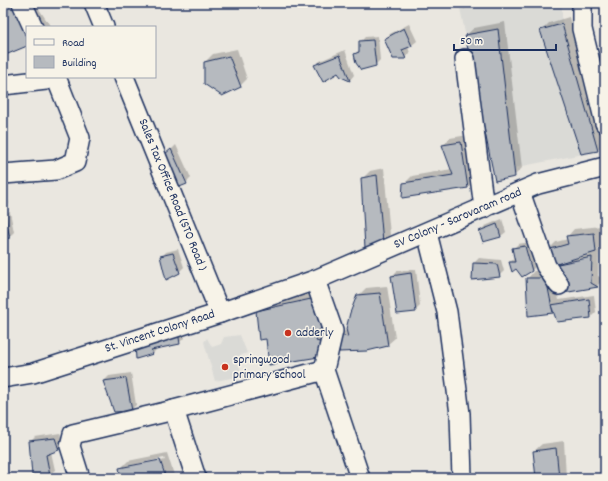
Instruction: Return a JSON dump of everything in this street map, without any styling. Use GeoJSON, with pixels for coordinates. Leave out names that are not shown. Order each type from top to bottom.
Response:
{"type":"FeatureCollection","features":[{"type":"Feature","properties":{"kind":"street"},"geometry":{"type":"LineString","coordinates":[[22,3],[33,26]]}},
{"type":"Feature","properties":{"kind":"street"},"geometry":{"type":"LineString","coordinates":[[94,3],[104,26]]}},
{"type":"Feature","properties":{"kind":"street"},"geometry":{"type":"LineString","coordinates":[[582,3],[582,29],[605,123]]}},
{"type":"Feature","properties":{"kind":"street"},"geometry":{"type":"LineString","coordinates":[[465,59],[484,208]]}},
{"type":"Feature","properties":{"kind":"street"},"geometry":{"type":"LineString","coordinates":[[3,85],[46,80],[51,78]]}},
{"type":"Feature","properties":{"kind":"street"},"geometry":{"type":"LineString","coordinates":[[3,174],[56,170],[75,162],[80,138],[54,78]]}},
{"type":"Feature","properties":{"kind":"street","name":"Sales Tax Office Road (STO Road )"},"geometry":{"type":"LineString","coordinates":[[124,78],[220,313]]}},
{"type":"Feature","properties":{"kind":"street","name":"SV Colony - Sarovaram road"},"geometry":{"type":"LineString","coordinates":[[315,280],[538,184],[605,167]]}},
{"type":"Feature","properties":{"kind":"street"},"geometry":{"type":"LineString","coordinates":[[520,192],[546,266],[559,285]]}},
{"type":"Feature","properties":{"kind":"street"},"geometry":{"type":"LineString","coordinates":[[427,233],[447,312],[460,414],[462,478]]}},
{"type":"Feature","properties":{"kind":"street"},"geometry":{"type":"LineString","coordinates":[[315,280],[333,331],[324,370],[360,478]]}},
{"type":"Feature","properties":{"kind":"street","name":"St. Vincent Colony Road"},"geometry":{"type":"LineString","coordinates":[[3,378],[33,373],[220,313],[315,280]]}},
{"type":"Feature","properties":{"kind":"street"},"geometry":{"type":"LineString","coordinates":[[80,478],[70,446],[73,434],[174,410],[324,370]]}},
{"type":"Feature","properties":{"kind":"street"},"geometry":{"type":"LineString","coordinates":[[174,410],[196,478]]}},
{"type":"Feature","properties":{"kind":"shaded area"},"geometry":{"type":"Polygon","coordinates":[[[459,3],[562,3],[562,24],[598,151],[493,172],[459,3]]]}},
{"type":"Feature","properties":{"kind":"shaded area","name":"springwood primary school"},"geometry":{"type":"Polygon","coordinates":[[[240,335],[247,353],[237,357],[242,376],[215,381],[204,342],[207,338],[212,347],[221,344],[224,337],[240,335]]]}},
{"type":"Feature","properties":{"kind":"building"},"geometry":{"type":"Polygon","coordinates":[[[3,3],[19,3],[27,26],[26,46],[3,56],[3,3]]]}},
{"type":"Feature","properties":{"kind":"building"},"geometry":{"type":"Polygon","coordinates":[[[464,3],[479,3],[464,8],[464,3]]]}},
{"type":"Feature","properties":{"kind":"building"},"geometry":{"type":"Polygon","coordinates":[[[562,24],[598,151],[581,154],[540,30],[562,24]]]}},
{"type":"Feature","properties":{"kind":"building"},"geometry":{"type":"Polygon","coordinates":[[[404,28],[412,46],[402,50],[406,59],[393,59],[384,39],[404,28]]]}},
{"type":"Feature","properties":{"kind":"building"},"geometry":{"type":"Polygon","coordinates":[[[498,29],[515,177],[495,181],[465,35],[498,29]]]}},
{"type":"Feature","properties":{"kind":"building"},"geometry":{"type":"Polygon","coordinates":[[[373,40],[376,66],[361,70],[356,63],[354,54],[359,52],[359,41],[373,40]]]}},
{"type":"Feature","properties":{"kind":"building"},"geometry":{"type":"Polygon","coordinates":[[[340,55],[350,81],[341,77],[338,73],[323,82],[314,65],[340,55]]]}},
{"type":"Feature","properties":{"kind":"building"},"geometry":{"type":"Polygon","coordinates":[[[229,56],[241,87],[222,96],[204,84],[204,62],[229,56]]]}},
{"type":"Feature","properties":{"kind":"building"},"geometry":{"type":"Polygon","coordinates":[[[461,142],[468,188],[402,198],[403,183],[453,175],[442,145],[461,142]]]}},
{"type":"Feature","properties":{"kind":"building"},"geometry":{"type":"Polygon","coordinates":[[[171,149],[187,184],[177,188],[165,154],[171,149]]]}},
{"type":"Feature","properties":{"kind":"building"},"geometry":{"type":"Polygon","coordinates":[[[377,175],[383,243],[365,248],[361,178],[377,175]]]}},
{"type":"Feature","properties":{"kind":"building"},"geometry":{"type":"Polygon","coordinates":[[[3,216],[5,216],[10,238],[3,239],[3,216]]]}},
{"type":"Feature","properties":{"kind":"building"},"geometry":{"type":"Polygon","coordinates":[[[497,224],[501,237],[483,242],[479,231],[497,224]]]}},
{"type":"Feature","properties":{"kind":"building"},"geometry":{"type":"Polygon","coordinates":[[[594,233],[596,252],[550,266],[547,250],[568,244],[566,236],[594,233]]]}},
{"type":"Feature","properties":{"kind":"building"},"geometry":{"type":"Polygon","coordinates":[[[525,246],[532,271],[522,277],[516,269],[512,272],[509,262],[515,262],[512,248],[525,246]]]}},
{"type":"Feature","properties":{"kind":"building"},"geometry":{"type":"Polygon","coordinates":[[[173,253],[180,273],[166,280],[160,256],[173,253]]]}},
{"type":"Feature","properties":{"kind":"building"},"geometry":{"type":"Polygon","coordinates":[[[592,257],[591,283],[598,287],[563,293],[558,264],[592,257]]]}},
{"type":"Feature","properties":{"kind":"building"},"geometry":{"type":"Polygon","coordinates":[[[473,263],[497,264],[500,277],[472,280],[473,263]]]}},
{"type":"Feature","properties":{"kind":"building"},"geometry":{"type":"Polygon","coordinates":[[[411,273],[416,312],[397,314],[391,276],[411,273]]]}},
{"type":"Feature","properties":{"kind":"building"},"geometry":{"type":"Polygon","coordinates":[[[526,278],[546,278],[553,313],[528,316],[526,278]]]}},
{"type":"Feature","properties":{"kind":"building"},"geometry":{"type":"Polygon","coordinates":[[[380,293],[388,346],[367,351],[339,352],[340,335],[348,337],[346,329],[357,295],[380,293]]]}},
{"type":"Feature","properties":{"kind":"building","name":"adderly"},"geometry":{"type":"Polygon","coordinates":[[[311,299],[321,327],[316,341],[323,343],[325,356],[269,365],[266,339],[259,340],[256,311],[311,299]]]}},
{"type":"Feature","properties":{"kind":"building"},"geometry":{"type":"Polygon","coordinates":[[[589,299],[591,318],[557,322],[551,305],[589,299]]]}},
{"type":"Feature","properties":{"kind":"building"},"geometry":{"type":"Polygon","coordinates":[[[178,332],[180,344],[151,350],[153,354],[136,359],[135,344],[178,332]]]}},
{"type":"Feature","properties":{"kind":"building"},"geometry":{"type":"Polygon","coordinates":[[[126,378],[132,411],[114,412],[103,381],[126,378]]]}},
{"type":"Feature","properties":{"kind":"building"},"geometry":{"type":"Polygon","coordinates":[[[55,438],[59,450],[46,455],[50,476],[32,475],[29,441],[55,438]]]}},
{"type":"Feature","properties":{"kind":"building"},"geometry":{"type":"Polygon","coordinates":[[[556,448],[559,478],[536,478],[533,451],[556,448]]]}},
{"type":"Feature","properties":{"kind":"building"},"geometry":{"type":"Polygon","coordinates":[[[160,460],[166,478],[121,478],[119,468],[160,460]]]}},
{"type":"Feature","properties":{"kind":"place","name":"adderly"},"geometry":{"type":"Point","coordinates":[288,333]}},
{"type":"Feature","properties":{"kind":"place","name":"springwood primary school"},"geometry":{"type":"Point","coordinates":[225,367]}}]}
